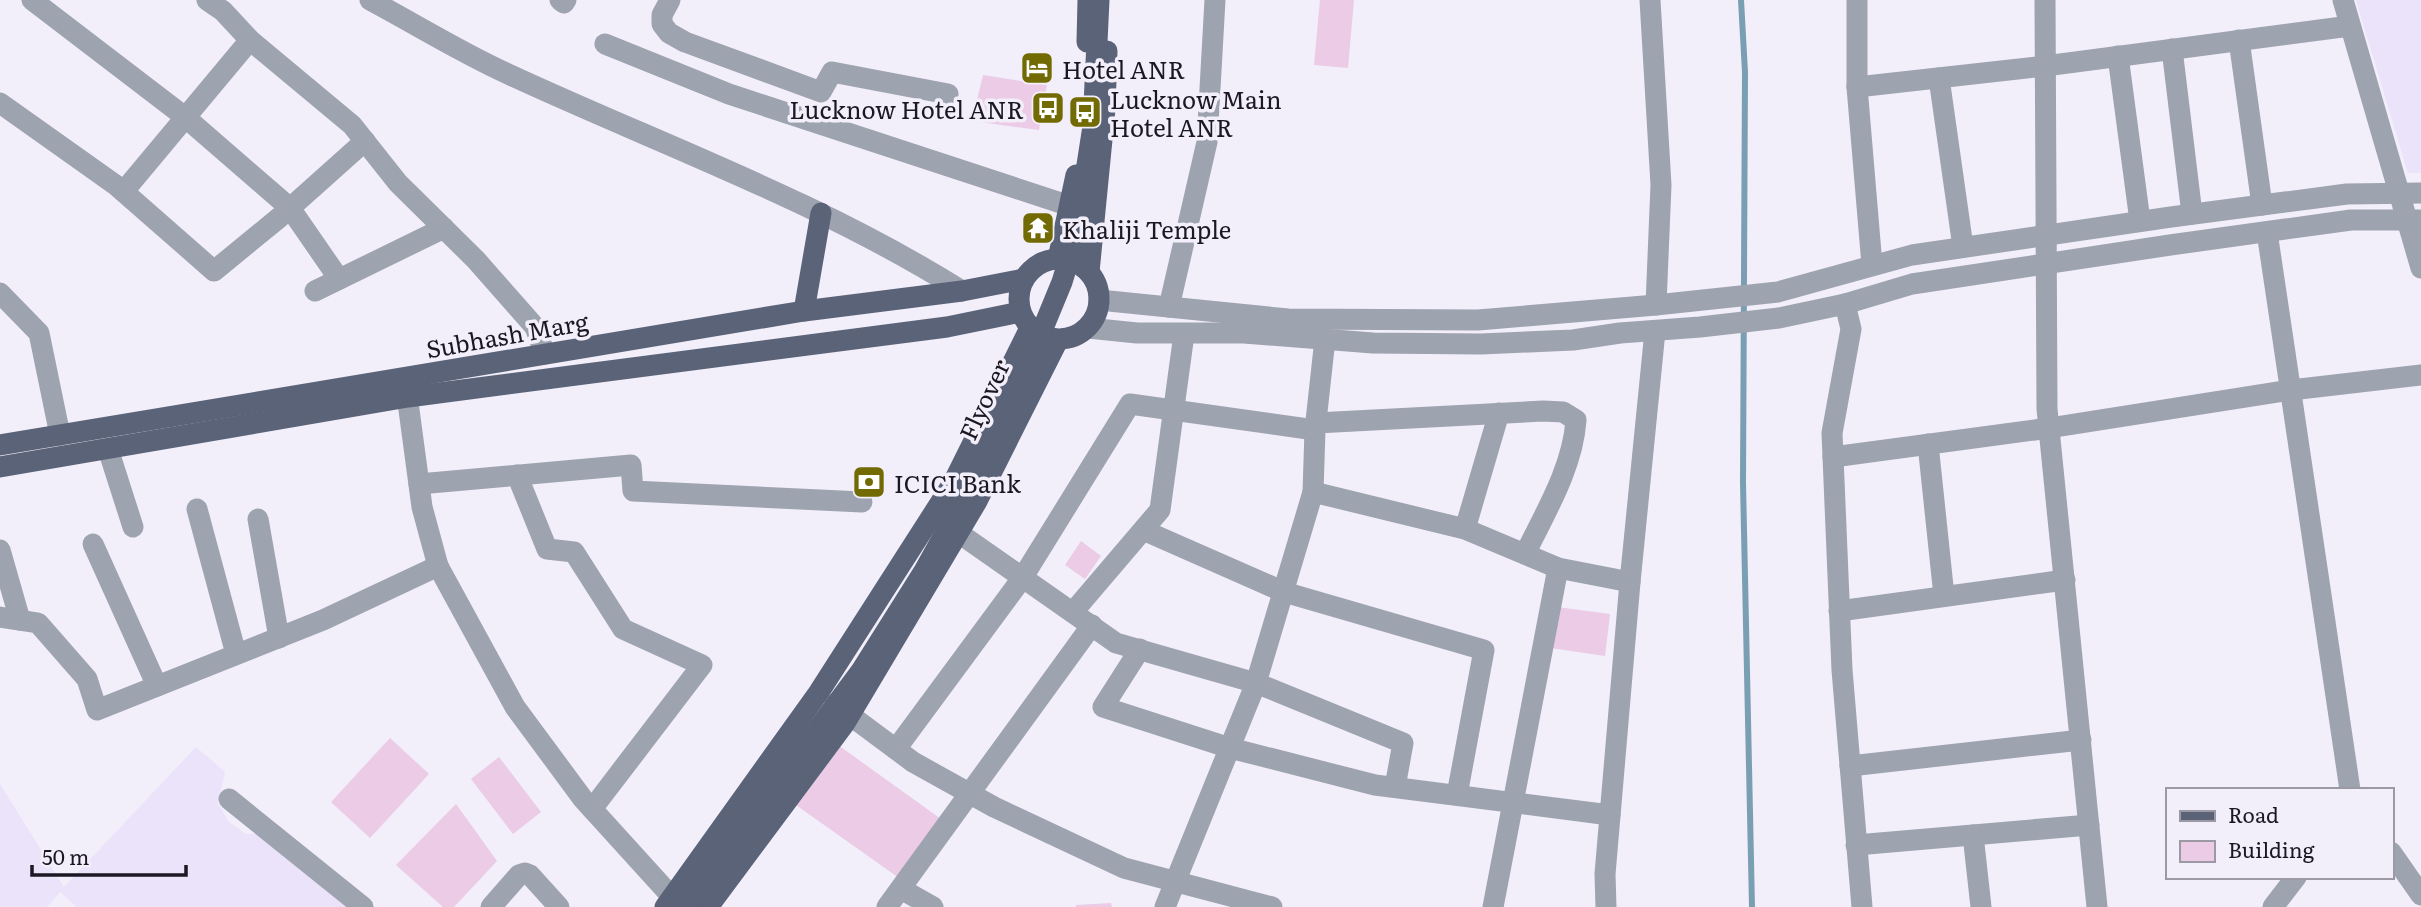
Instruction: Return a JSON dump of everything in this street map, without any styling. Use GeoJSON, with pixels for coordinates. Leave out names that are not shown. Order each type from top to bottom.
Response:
{"type":"FeatureCollection","features":[{"type":"Feature","properties":{"kind":"main road"},"geometry":{"type":"LineString","coordinates":[[1058,259],[1070,206],[1084,112],[1088,0]]}},
{"type":"Feature","properties":{"kind":"main road","name":"Flyover"},"geometry":{"type":"LineString","coordinates":[[674,904],[861,671],[924,571],[969,490],[1018,389],[1062,282],[1076,236],[1093,126],[1099,0]]}},
{"type":"Feature","properties":{"kind":"main road"},"geometry":{"type":"LineString","coordinates":[[1089,272],[1105,109],[1108,0]]}},
{"type":"Feature","properties":{"kind":"main road"},"geometry":{"type":"LineString","coordinates":[[804,311],[821,213]]}},
{"type":"Feature","properties":{"kind":"main road"},"geometry":{"type":"LineString","coordinates":[[1058,259],[1080,264],[1089,272],[1095,280],[1099,300],[1094,320],[1088,328],[1079,335],[1058,340],[1038,334],[1025,320],[1019,289],[1032,268],[1044,261],[1058,259]]}},
{"type":"Feature","properties":{"kind":"main road","name":"Subhash Marg"},"geometry":{"type":"LineString","coordinates":[[0,445],[406,388],[545,354],[804,311],[962,291],[1024,279]]}},
{"type":"Feature","properties":{"kind":"main road"},"geometry":{"type":"LineString","coordinates":[[674,904],[820,692],[953,483],[1025,320]]}},
{"type":"Feature","properties":{"kind":"main road"},"geometry":{"type":"LineString","coordinates":[[0,467],[108,449],[406,388],[1025,320]]}},
{"type":"Feature","properties":{"kind":"main road"},"geometry":{"type":"LineString","coordinates":[[708,907],[849,715],[976,503],[1058,340]]}},
{"type":"Feature","properties":{"kind":"street"},"geometry":{"type":"LineString","coordinates":[[206,0],[223,11],[250,40],[352,125],[398,183],[476,260],[535,327],[545,354]]}},
{"type":"Feature","properties":{"kind":"street"},"geometry":{"type":"LineString","coordinates":[[370,0],[503,72],[821,213],[962,291]]}},
{"type":"Feature","properties":{"kind":"street"},"geometry":{"type":"LineString","coordinates":[[560,0],[564,3],[566,0]]}},
{"type":"Feature","properties":{"kind":"street"},"geometry":{"type":"LineString","coordinates":[[670,0],[662,24],[669,33],[821,92],[832,72],[948,94]]}},
{"type":"Feature","properties":{"kind":"street"},"geometry":{"type":"LineString","coordinates":[[1168,307],[1207,142],[1214,0]]}},
{"type":"Feature","properties":{"kind":"street"},"geometry":{"type":"LineString","coordinates":[[1650,0],[1661,185],[1656,305]]}},
{"type":"Feature","properties":{"kind":"street"},"geometry":{"type":"LineString","coordinates":[[1857,0],[1857,87],[1872,265]]}},
{"type":"Feature","properties":{"kind":"street"},"geometry":{"type":"LineString","coordinates":[[2045,0],[2045,264],[2049,428],[2097,907]]}},
{"type":"Feature","properties":{"kind":"street"},"geometry":{"type":"LineString","coordinates":[[2343,0],[2399,194],[2413,220],[2421,268]]}},
{"type":"Feature","properties":{"kind":"street"},"geometry":{"type":"LineString","coordinates":[[41,3],[185,117],[290,208],[340,279]]}},
{"type":"Feature","properties":{"kind":"street"},"geometry":{"type":"LineString","coordinates":[[1857,87],[2045,66],[2350,26]]}},
{"type":"Feature","properties":{"kind":"street"},"geometry":{"type":"LineString","coordinates":[[124,191],[250,40]]}},
{"type":"Feature","properties":{"kind":"street"},"geometry":{"type":"LineString","coordinates":[[2239,40],[2262,205]]}},
{"type":"Feature","properties":{"kind":"street"},"geometry":{"type":"LineString","coordinates":[[605,44],[729,94],[1070,206]]}},
{"type":"Feature","properties":{"kind":"street"},"geometry":{"type":"LineString","coordinates":[[2172,49],[2192,214]]}},
{"type":"Feature","properties":{"kind":"street"},"geometry":{"type":"LineString","coordinates":[[2118,56],[2140,221]]}},
{"type":"Feature","properties":{"kind":"street"},"geometry":{"type":"LineString","coordinates":[[1939,78],[1963,247]]}},
{"type":"Feature","properties":{"kind":"street"},"geometry":{"type":"LineString","coordinates":[[0,103],[124,191],[214,271],[365,141]]}},
{"type":"Feature","properties":{"kind":"street"},"geometry":{"type":"LineString","coordinates":[[1099,300],[1288,319],[1478,320],[1777,292],[1912,255],[1963,247],[2347,194],[2421,193]]}},
{"type":"Feature","properties":{"kind":"street"},"geometry":{"type":"LineString","coordinates":[[1088,328],[1137,333],[1244,333],[1373,343],[1481,344],[1573,340],[1779,318],[1845,304],[1912,284],[2351,220],[2413,220]]}},
{"type":"Feature","properties":{"kind":"street"},"geometry":{"type":"LineString","coordinates":[[315,291],[444,228]]}},
{"type":"Feature","properties":{"kind":"street"},"geometry":{"type":"LineString","coordinates":[[2267,232],[2350,788]]}},
{"type":"Feature","properties":{"kind":"street"},"geometry":{"type":"LineString","coordinates":[[0,293],[39,333],[60,435]]}},
{"type":"Feature","properties":{"kind":"street"},"geometry":{"type":"LineString","coordinates":[[1845,304],[1851,329],[1832,433],[1839,611],[1862,907]]}},
{"type":"Feature","properties":{"kind":"street"},"geometry":{"type":"LineString","coordinates":[[1606,907],[1605,874],[1630,582],[1656,331]]}},
{"type":"Feature","properties":{"kind":"street"},"geometry":{"type":"LineString","coordinates":[[1073,612],[1160,510],[1184,334]]}},
{"type":"Feature","properties":{"kind":"street"},"geometry":{"type":"LineString","coordinates":[[1166,907],[1256,683],[1313,492],[1315,426],[1325,339]]}},
{"type":"Feature","properties":{"kind":"street"},"geometry":{"type":"LineString","coordinates":[[1833,457],[2049,428],[2291,390],[2421,375]]}},
{"type":"Feature","properties":{"kind":"street"},"geometry":{"type":"LineString","coordinates":[[406,388],[422,507],[439,566],[514,707],[592,809],[674,904]]}},
{"type":"Feature","properties":{"kind":"street"},"geometry":{"type":"LineString","coordinates":[[896,750],[1024,577],[1130,404],[1315,426],[1499,413],[1563,412],[1576,420],[1575,439],[1525,554]]}},
{"type":"Feature","properties":{"kind":"street"},"geometry":{"type":"LineString","coordinates":[[1465,529],[1499,413]]}},
{"type":"Feature","properties":{"kind":"street"},"geometry":{"type":"LineString","coordinates":[[1928,444],[1944,596]]}},
{"type":"Feature","properties":{"kind":"street"},"geometry":{"type":"LineString","coordinates":[[108,449],[133,527]]}},
{"type":"Feature","properties":{"kind":"street"},"geometry":{"type":"LineString","coordinates":[[419,484],[631,465],[633,491],[862,502]]}},
{"type":"Feature","properties":{"kind":"street"},"geometry":{"type":"LineString","coordinates":[[517,475],[547,549],[573,552],[622,629],[702,665],[592,809]]}},
{"type":"Feature","properties":{"kind":"street"},"geometry":{"type":"LineString","coordinates":[[1313,492],[1465,529],[1558,568],[1630,582]]}},
{"type":"Feature","properties":{"kind":"street"},"geometry":{"type":"LineString","coordinates":[[197,509],[236,654]]}},
{"type":"Feature","properties":{"kind":"street"},"geometry":{"type":"LineString","coordinates":[[933,515],[1116,643],[1256,683],[1404,743],[1395,787]]}},
{"type":"Feature","properties":{"kind":"street"},"geometry":{"type":"LineString","coordinates":[[258,519],[279,638]]}},
{"type":"Feature","properties":{"kind":"street"},"geometry":{"type":"LineString","coordinates":[[1143,530],[1284,592],[1485,650],[1457,795]]}},
{"type":"Feature","properties":{"kind":"street"},"geometry":{"type":"LineString","coordinates":[[93,544],[157,686]]}},
{"type":"Feature","properties":{"kind":"street"},"geometry":{"type":"LineString","coordinates":[[0,550],[10,619],[38,623],[87,679],[97,710],[323,620],[439,566]]}},
{"type":"Feature","properties":{"kind":"street"},"geometry":{"type":"LineString","coordinates":[[1493,907],[1558,568]]}},
{"type":"Feature","properties":{"kind":"street"},"geometry":{"type":"LineString","coordinates":[[1839,611],[2065,580]]}},
{"type":"Feature","properties":{"kind":"street"},"geometry":{"type":"LineString","coordinates":[[887,907],[1091,625]]}},
{"type":"Feature","properties":{"kind":"street"},"geometry":{"type":"LineString","coordinates":[[1140,649],[1103,707],[1230,748],[1375,785],[1610,815]]}},
{"type":"Feature","properties":{"kind":"street"},"geometry":{"type":"LineString","coordinates":[[820,692],[914,762],[971,794],[1124,868],[1272,907]]}},
{"type":"Feature","properties":{"kind":"street"},"geometry":{"type":"LineString","coordinates":[[1850,766],[2081,740]]}},
{"type":"Feature","properties":{"kind":"street"},"geometry":{"type":"LineString","coordinates":[[229,799],[363,907]]}},
{"type":"Feature","properties":{"kind":"street"},"geometry":{"type":"LineString","coordinates":[[1856,845],[2089,825]]}},
{"type":"Feature","properties":{"kind":"street"},"geometry":{"type":"LineString","coordinates":[[1973,835],[1980,907]]}},
{"type":"Feature","properties":{"kind":"street"},"geometry":{"type":"LineString","coordinates":[[2393,855],[2421,895]]}},
{"type":"Feature","properties":{"kind":"street"},"geometry":{"type":"LineString","coordinates":[[491,907],[519,875],[525,873],[530,875],[559,907]]}},
{"type":"Feature","properties":{"kind":"street"},"geometry":{"type":"LineString","coordinates":[[2273,907],[2294,879]]}},
{"type":"Feature","properties":{"kind":"street"},"geometry":{"type":"LineString","coordinates":[[901,889],[933,907]]}},
{"type":"Feature","properties":{"kind":"shaded area"},"geometry":{"type":"Polygon","coordinates":[[[2356,0],[2421,0],[2421,173],[2408,173],[2356,0]]]}},
{"type":"Feature","properties":{"kind":"shaded area"},"geometry":{"type":"Polygon","coordinates":[[[196,747],[225,772],[218,803],[228,821],[246,834],[275,835],[356,907],[77,907],[60,892],[47,907],[0,907],[0,784],[64,887],[196,747]]]}},
{"type":"Feature","properties":{"kind":"building"},"geometry":{"type":"Polygon","coordinates":[[[1320,0],[1354,0],[1348,68],[1314,65],[1320,0]]]}},
{"type":"Feature","properties":{"kind":"building"},"geometry":{"type":"Polygon","coordinates":[[[983,75],[1047,85],[1039,130],[972,121],[983,75]]]}},
{"type":"Feature","properties":{"kind":"building"},"geometry":{"type":"Polygon","coordinates":[[[1081,541],[1101,556],[1085,579],[1065,565],[1081,541]]]}},
{"type":"Feature","properties":{"kind":"building"},"geometry":{"type":"Polygon","coordinates":[[[1557,607],[1610,614],[1605,656],[1551,648],[1557,607]]]}},
{"type":"Feature","properties":{"kind":"building"},"geometry":{"type":"Polygon","coordinates":[[[390,738],[429,774],[370,838],[331,802],[390,738]]]}},
{"type":"Feature","properties":{"kind":"building"},"geometry":{"type":"Polygon","coordinates":[[[838,745],[941,819],[899,878],[796,805],[838,745]]]}},
{"type":"Feature","properties":{"kind":"building"},"geometry":{"type":"Polygon","coordinates":[[[499,757],[541,812],[513,834],[471,779],[499,757]]]}},
{"type":"Feature","properties":{"kind":"building"},"geometry":{"type":"Polygon","coordinates":[[[456,804],[497,861],[454,907],[443,907],[396,865],[456,804]]]}},
{"type":"Feature","properties":{"kind":"building"},"geometry":{"type":"Polygon","coordinates":[[[1111,903],[1112,907],[1076,907],[1076,905],[1111,903]]]}},
{"type":"Feature","properties":{"kind":"waterway"},"geometry":{"type":"LineString","coordinates":[[1741,0],[1745,72],[1743,483],[1752,907]]}},
{"type":"Feature","properties":{"kind":"place","name":"Hotel ANR"},"geometry":{"type":"Point","coordinates":[1037,68]}},
{"type":"Feature","properties":{"kind":"place","name":"Lucknow Hotel ANR"},"geometry":{"type":"Point","coordinates":[1048,108]}},
{"type":"Feature","properties":{"kind":"place","name":"Lucknow Main Hotel ANR"},"geometry":{"type":"Point","coordinates":[1085,112]}},
{"type":"Feature","properties":{"kind":"place","name":"Khaliji Temple"},"geometry":{"type":"Point","coordinates":[1038,228]}},
{"type":"Feature","properties":{"kind":"place","name":"ICICI Bank"},"geometry":{"type":"Point","coordinates":[869,482]}}]}
